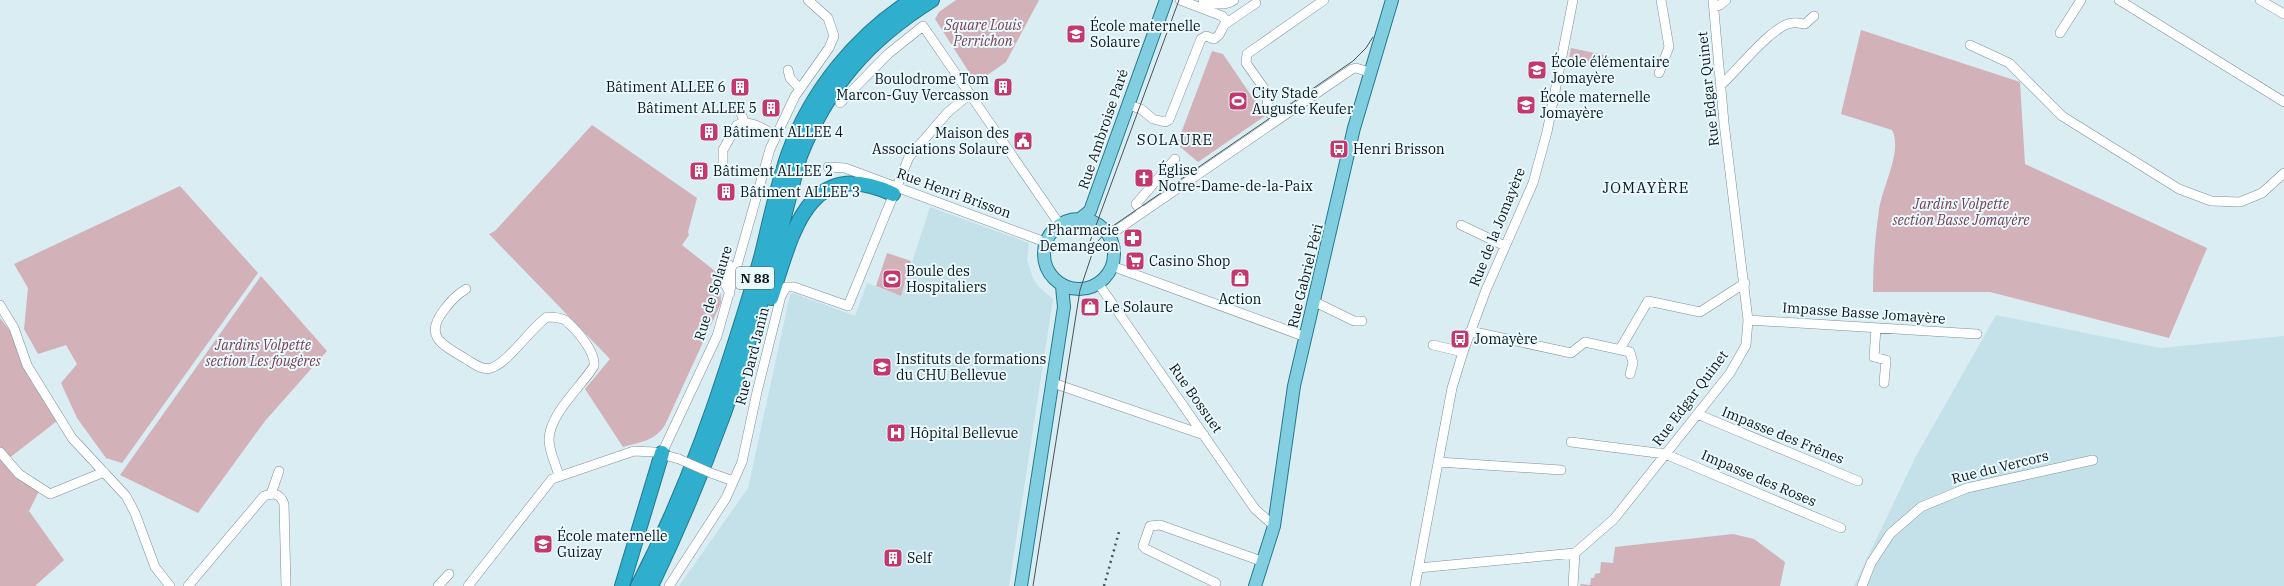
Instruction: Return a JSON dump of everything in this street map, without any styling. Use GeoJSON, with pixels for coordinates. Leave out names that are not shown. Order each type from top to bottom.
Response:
{"type":"FeatureCollection","features":[{"type":"Feature","properties":{"kind":"highway","name":"N 88"},"geometry":{"type":"LineString","coordinates":[[638,586],[688,475],[728,368],[753,285],[788,155],[808,113],[836,67],[869,33],[912,0]]}},
{"type":"Feature","properties":{"kind":"highway","name":"N 88"},"geometry":{"type":"LineString","coordinates":[[651,586],[707,457],[740,368],[759,307],[800,156],[821,110],[845,74],[872,44],[895,25],[932,0]]}},
{"type":"Feature","properties":{"kind":"highway","name":"N 88"},"geometry":{"type":"LineString","coordinates":[[740,368],[758,333],[800,215],[812,200],[828,188],[846,183],[863,183],[894,190]]}},
{"type":"Feature","properties":{"kind":"highway"},"geometry":{"type":"LineString","coordinates":[[622,586],[662,453]]}},
{"type":"Feature","properties":{"kind":"main road","name":"Rue Ambroise Paré"},"geometry":{"type":"LineString","coordinates":[[1080,219],[1090,211],[1166,0]]}},
{"type":"Feature","properties":{"kind":"main road","name":"Rue Gabriel Péri"},"geometry":{"type":"LineString","coordinates":[[1255,586],[1264,562],[1274,526],[1294,386],[1315,302],[1354,128],[1369,72],[1392,0]]}},
{"type":"Feature","properties":{"kind":"main road"},"geometry":{"type":"LineString","coordinates":[[1080,219],[1099,224],[1108,232],[1114,251],[1112,266],[1098,283],[1080,290],[1062,286],[1054,279],[1046,268],[1044,256],[1045,242],[1060,225],[1080,219]]}},
{"type":"Feature","properties":{"kind":"main road"},"geometry":{"type":"LineString","coordinates":[[1021,586],[1065,303],[1062,286]]}},
{"type":"Feature","properties":{"kind":"street","name":"Rue de Solaure"},"geometry":{"type":"LineString","coordinates":[[662,453],[717,336],[755,200],[776,136],[800,89],[829,48],[834,36],[828,18],[808,0]]}},
{"type":"Feature","properties":{"kind":"street"},"geometry":{"type":"LineString","coordinates":[[1180,0],[1222,16],[1227,22]]}},
{"type":"Feature","properties":{"kind":"street"},"geometry":{"type":"LineString","coordinates":[[1203,0],[1213,4],[1228,4],[1234,0]]}},
{"type":"Feature","properties":{"kind":"street"},"geometry":{"type":"LineString","coordinates":[[1276,122],[1268,109],[1268,94],[1246,63],[1247,54],[1324,0]]}},
{"type":"Feature","properties":{"kind":"street","name":"Rue de la Jomayère"},"geometry":{"type":"LineString","coordinates":[[1415,586],[1452,388],[1470,331],[1533,183],[1547,132],[1574,0]]}},
{"type":"Feature","properties":{"kind":"street"},"geometry":{"type":"LineString","coordinates":[[1659,73],[1669,47],[1661,0]]}},
{"type":"Feature","properties":{"kind":"street"},"geometry":{"type":"LineString","coordinates":[[1713,4],[1720,5],[1726,0]]}},
{"type":"Feature","properties":{"kind":"street"},"geometry":{"type":"LineString","coordinates":[[2060,33],[2081,0]]}},
{"type":"Feature","properties":{"kind":"street"},"geometry":{"type":"LineString","coordinates":[[2119,0],[2284,102]]}},
{"type":"Feature","properties":{"kind":"street"},"geometry":{"type":"LineString","coordinates":[[2260,0],[2284,14]]}},
{"type":"Feature","properties":{"kind":"street"},"geometry":{"type":"LineString","coordinates":[[1128,105],[1143,110],[1156,120],[1165,122],[1169,120],[1199,41],[1206,36],[1214,39],[1218,37],[1227,22],[1256,3]]}},
{"type":"Feature","properties":{"kind":"street","name":"Rue Edgar Quinet"},"geometry":{"type":"LineString","coordinates":[[1575,553],[1614,519],[1730,373],[1746,345],[1748,320],[1745,283],[1720,85],[1713,4]]}},
{"type":"Feature","properties":{"kind":"street"},"geometry":{"type":"LineString","coordinates":[[1720,85],[1774,33],[1791,22],[1805,24],[1814,16]]}},
{"type":"Feature","properties":{"kind":"street"},"geometry":{"type":"LineString","coordinates":[[840,103],[888,54],[923,26],[1060,225]]}},
{"type":"Feature","properties":{"kind":"street"},"geometry":{"type":"LineString","coordinates":[[1970,45],[2009,63],[2062,116],[2179,189],[2212,201],[2240,202],[2262,193],[2284,173]]}},
{"type":"Feature","properties":{"kind":"street"},"geometry":{"type":"LineString","coordinates":[[1108,232],[1114,232],[1352,70],[1356,68],[1369,72]]}},
{"type":"Feature","properties":{"kind":"street"},"geometry":{"type":"LineString","coordinates":[[790,73],[800,89]]}},
{"type":"Feature","properties":{"kind":"street"},"geometry":{"type":"LineString","coordinates":[[894,190],[909,156],[948,112],[970,94]]}},
{"type":"Feature","properties":{"kind":"street"},"geometry":{"type":"LineString","coordinates":[[740,110],[750,125]]}},
{"type":"Feature","properties":{"kind":"street"},"geometry":{"type":"LineString","coordinates":[[721,160],[723,144],[737,125],[750,125],[766,129],[776,136]]}},
{"type":"Feature","properties":{"kind":"street"},"geometry":{"type":"LineString","coordinates":[[1142,213],[1136,204],[1175,159]]}},
{"type":"Feature","properties":{"kind":"street","name":"Rue Henri Brisson"},"geometry":{"type":"LineString","coordinates":[[828,167],[845,168],[894,190],[1045,242]]}},
{"type":"Feature","properties":{"kind":"street","name":"Rue Dard Janin"},"geometry":{"type":"LineString","coordinates":[[733,481],[742,462],[757,392],[781,296],[786,287],[794,287],[848,306],[894,190]]}},
{"type":"Feature","properties":{"kind":"street"},"geometry":{"type":"LineString","coordinates":[[1461,225],[1505,246]]}},
{"type":"Feature","properties":{"kind":"street"},"geometry":{"type":"LineString","coordinates":[[1112,266],[1306,337]]}},
{"type":"Feature","properties":{"kind":"street"},"geometry":{"type":"LineString","coordinates":[[727,269],[725,284],[730,293]]}},
{"type":"Feature","properties":{"kind":"street","name":"Rue Bossuet"},"geometry":{"type":"LineString","coordinates":[[1098,283],[1255,509],[1274,526]]}},
{"type":"Feature","properties":{"kind":"street"},"geometry":{"type":"LineString","coordinates":[[1620,349],[1648,301],[1700,312],[1745,283]]}},
{"type":"Feature","properties":{"kind":"street"},"geometry":{"type":"LineString","coordinates":[[466,289],[456,295],[436,320],[434,330],[440,342],[481,368],[489,369],[502,361],[547,317],[555,316],[564,320],[592,351],[595,358],[594,366],[562,407],[551,431],[549,440],[559,476]]}},
{"type":"Feature","properties":{"kind":"street"},"geometry":{"type":"LineString","coordinates":[[1315,302],[1354,321],[1362,321]]}},
{"type":"Feature","properties":{"kind":"street"},"geometry":{"type":"LineString","coordinates":[[0,305],[14,328],[28,365],[72,438],[126,496],[135,513],[155,567],[170,586]]}},
{"type":"Feature","properties":{"kind":"street","name":"Impasse Basse Jomayère"},"geometry":{"type":"LineString","coordinates":[[1748,320],[1977,334]]}},
{"type":"Feature","properties":{"kind":"street"},"geometry":{"type":"LineString","coordinates":[[1876,328],[1874,357],[1886,360],[1884,383]]}},
{"type":"Feature","properties":{"kind":"street"},"geometry":{"type":"LineString","coordinates":[[1470,331],[1571,353],[1585,342],[1620,349],[1630,352],[1633,364],[1630,374]]}},
{"type":"Feature","properties":{"kind":"street"},"geometry":{"type":"LineString","coordinates":[[1433,345],[1463,352]]}},
{"type":"Feature","properties":{"kind":"street"},"geometry":{"type":"LineString","coordinates":[[1052,383],[1204,435]]}},
{"type":"Feature","properties":{"kind":"street","name":"Impasse des Frênes"},"geometry":{"type":"LineString","coordinates":[[1697,414],[1858,481]]}},
{"type":"Feature","properties":{"kind":"street","name":"Impasse des Roses"},"geometry":{"type":"LineString","coordinates":[[1571,442],[1665,454],[1841,528]]}},
{"type":"Feature","properties":{"kind":"street"},"geometry":{"type":"LineString","coordinates":[[468,586],[552,478],[634,451],[662,453],[733,481],[726,498],[669,586]]}},
{"type":"Feature","properties":{"kind":"street"},"geometry":{"type":"LineString","coordinates":[[0,452],[19,474],[50,494],[104,472]]}},
{"type":"Feature","properties":{"kind":"street","name":"Rue du Vercors"},"geometry":{"type":"LineString","coordinates":[[1862,586],[1871,563],[1890,534],[1921,507],[1962,489],[2093,460]]}},
{"type":"Feature","properties":{"kind":"street"},"geometry":{"type":"LineString","coordinates":[[1438,462],[1561,470]]}},
{"type":"Feature","properties":{"kind":"street"},"geometry":{"type":"LineString","coordinates":[[271,494],[279,471]]}},
{"type":"Feature","properties":{"kind":"street"},"geometry":{"type":"LineString","coordinates":[[188,586],[264,496],[271,494],[276,494],[281,498],[284,504],[286,586]]}},
{"type":"Feature","properties":{"kind":"street"},"geometry":{"type":"LineString","coordinates":[[1216,582],[1146,549],[1143,546],[1150,526],[1160,525],[1264,562]]}},
{"type":"Feature","properties":{"kind":"street"},"geometry":{"type":"LineString","coordinates":[[1418,568],[1575,553],[1573,586]]}},
{"type":"Feature","properties":{"kind":"street"},"geometry":{"type":"LineString","coordinates":[[438,586],[449,574]]}},
{"type":"Feature","properties":{"kind":"shaded area","name":"Hôpital Bellevue"},"geometry":{"type":"Polygon","coordinates":[[[930,207],[1029,243],[1027,260],[1033,278],[1038,286],[1053,299],[1009,586],[679,586],[748,488],[790,295],[793,293],[855,316],[867,283],[901,296],[930,207]]]}},
{"type":"Feature","properties":{"kind":"shaded area"},"geometry":{"type":"Polygon","coordinates":[[[1996,315],[2160,348],[2284,336],[2284,586],[1854,586],[1915,458],[1996,315]]]}},
{"type":"Feature","properties":{"kind":"green space","name":"Square Louis Perrichon"},"geometry":{"type":"Polygon","coordinates":[[[956,0],[1039,0],[1006,62],[976,83],[935,19],[939,12],[956,0]]]}},
{"type":"Feature","properties":{"kind":"green space","name":"Jardins Volpette section Basse Jomayère"},"geometry":{"type":"Polygon","coordinates":[[[1861,30],[2020,82],[2025,164],[2207,248],[2169,338],[1990,292],[1873,292],[1876,230],[1881,201],[1894,158],[1895,139],[1892,130],[1841,114],[1861,30]]]}},
{"type":"Feature","properties":{"kind":"green space"},"geometry":{"type":"Polygon","coordinates":[[[1571,48],[1609,56],[1607,66],[1569,58],[1571,48]]]}},
{"type":"Feature","properties":{"kind":"green space"},"geometry":{"type":"Polygon","coordinates":[[[1212,51],[1223,54],[1265,116],[1198,162],[1177,144],[1212,51]]]}},
{"type":"Feature","properties":{"kind":"green space"},"geometry":{"type":"Polygon","coordinates":[[[592,125],[697,198],[688,232],[689,235],[682,245],[720,275],[721,303],[665,425],[652,438],[623,447],[585,389],[610,359],[489,234],[495,231],[592,125]]]}},
{"type":"Feature","properties":{"kind":"green space"},"geometry":{"type":"Polygon","coordinates":[[[180,186],[258,273],[122,463],[106,458],[77,418],[61,383],[77,364],[66,345],[38,354],[24,329],[28,288],[14,264],[180,186]]]}},
{"type":"Feature","properties":{"kind":"green space","name":"Boule des Hospitaliers"},"geometry":{"type":"Polygon","coordinates":[[[887,253],[911,261],[901,296],[876,286],[887,253]]]}},
{"type":"Feature","properties":{"kind":"green space","name":"Jardins Volpette section Les fougères"},"geometry":{"type":"Polygon","coordinates":[[[261,276],[327,351],[265,421],[198,513],[120,475],[261,276]]]}},
{"type":"Feature","properties":{"kind":"green space"},"geometry":{"type":"Polygon","coordinates":[[[0,318],[10,331],[32,383],[57,421],[8,459],[0,449],[0,318]]]}},
{"type":"Feature","properties":{"kind":"green space"},"geometry":{"type":"Polygon","coordinates":[[[0,454],[39,491],[29,511],[64,560],[35,586],[0,586],[0,454]]]}},
{"type":"Feature","properties":{"kind":"green space"},"geometry":{"type":"Polygon","coordinates":[[[1733,534],[1754,539],[1785,562],[1780,586],[1580,586],[1581,584],[1590,585],[1591,578],[1594,578],[1595,574],[1600,573],[1601,562],[1613,563],[1615,547],[1733,534]]]}},
{"type":"Feature","properties":{"kind":"tram line"},"geometry":{"type":"LineString","coordinates":[[1088,247],[1179,0]]}},
{"type":"Feature","properties":{"kind":"tram line"},"geometry":{"type":"LineString","coordinates":[[1033,586],[1080,290],[1095,245],[1107,230],[1353,61],[1366,48],[1373,37]]}},
{"type":"Feature","properties":{"kind":"railway"},"geometry":{"type":"LineString","coordinates":[[1104,586],[1119,532]]}},
{"type":"Feature","properties":{"kind":"place","name":"École maternelle Solaure"},"geometry":{"type":"Point","coordinates":[1076,34]}},
{"type":"Feature","properties":{"kind":"place","name":"École élémentaire Jomayère"},"geometry":{"type":"Point","coordinates":[1537,70]}},
{"type":"Feature","properties":{"kind":"place","name":"Bâtiment ALLEE 6"},"geometry":{"type":"Point","coordinates":[740,87]}},
{"type":"Feature","properties":{"kind":"place","name":"Boulodrome Tom Marcon-Guy Vercasson"},"geometry":{"type":"Point","coordinates":[1003,87]}},
{"type":"Feature","properties":{"kind":"place","name":"City Stade Auguste Keufer"},"geometry":{"type":"Point","coordinates":[1238,101]}},
{"type":"Feature","properties":{"kind":"place","name":"École maternelle Jomayère"},"geometry":{"type":"Point","coordinates":[1526,105]}},
{"type":"Feature","properties":{"kind":"place","name":"Bâtiment ALLEE 5"},"geometry":{"type":"Point","coordinates":[771,108]}},
{"type":"Feature","properties":{"kind":"place","name":"Bâtiment ALLEE 4"},"geometry":{"type":"Point","coordinates":[709,132]}},
{"type":"Feature","properties":{"kind":"place","name":"Maison des Associations Solaure"},"geometry":{"type":"Point","coordinates":[1023,141]}},
{"type":"Feature","properties":{"kind":"place","name":"Henri Brisson"},"geometry":{"type":"Point","coordinates":[1339,149]}},
{"type":"Feature","properties":{"kind":"place","name":"Bâtiment ALLEE 2"},"geometry":{"type":"Point","coordinates":[699,171]}},
{"type":"Feature","properties":{"kind":"place","name":"Église Notre-Dame-de-la-Paix"},"geometry":{"type":"Point","coordinates":[1144,178]}},
{"type":"Feature","properties":{"kind":"place","name":"Bâtiment ALLEE 3"},"geometry":{"type":"Point","coordinates":[726,192]}},
{"type":"Feature","properties":{"kind":"place","name":"Pharmacie Demangeon"},"geometry":{"type":"Point","coordinates":[1133,238]}},
{"type":"Feature","properties":{"kind":"place","name":"Casino Shop"},"geometry":{"type":"Point","coordinates":[1135,261]}},
{"type":"Feature","properties":{"kind":"place","name":"Action"},"geometry":{"type":"Point","coordinates":[1240,278]}},
{"type":"Feature","properties":{"kind":"place","name":"Boule des Hospitaliers"},"geometry":{"type":"Point","coordinates":[892,279]}},
{"type":"Feature","properties":{"kind":"place","name":"Le Solaure"},"geometry":{"type":"Point","coordinates":[1090,307]}},
{"type":"Feature","properties":{"kind":"place","name":"Jomayère"},"geometry":{"type":"Point","coordinates":[1460,339]}},
{"type":"Feature","properties":{"kind":"place","name":"Instituts de formations du CHU Bellevue"},"geometry":{"type":"Point","coordinates":[882,367]}},
{"type":"Feature","properties":{"kind":"place","name":"Hôpital Bellevue"},"geometry":{"type":"Point","coordinates":[896,433]}},
{"type":"Feature","properties":{"kind":"place","name":"École maternelle Guizay"},"geometry":{"type":"Point","coordinates":[543,544]}},
{"type":"Feature","properties":{"kind":"place","name":"Self"},"geometry":{"type":"Point","coordinates":[893,558]}},
{"type":"Feature","properties":{"kind":"district","name":"SOLAURE"},"geometry":{"type":"Point","coordinates":[1175,139]}},
{"type":"Feature","properties":{"kind":"district","name":"JOMAYÈRE"},"geometry":{"type":"Point","coordinates":[1646,187]}}]}
